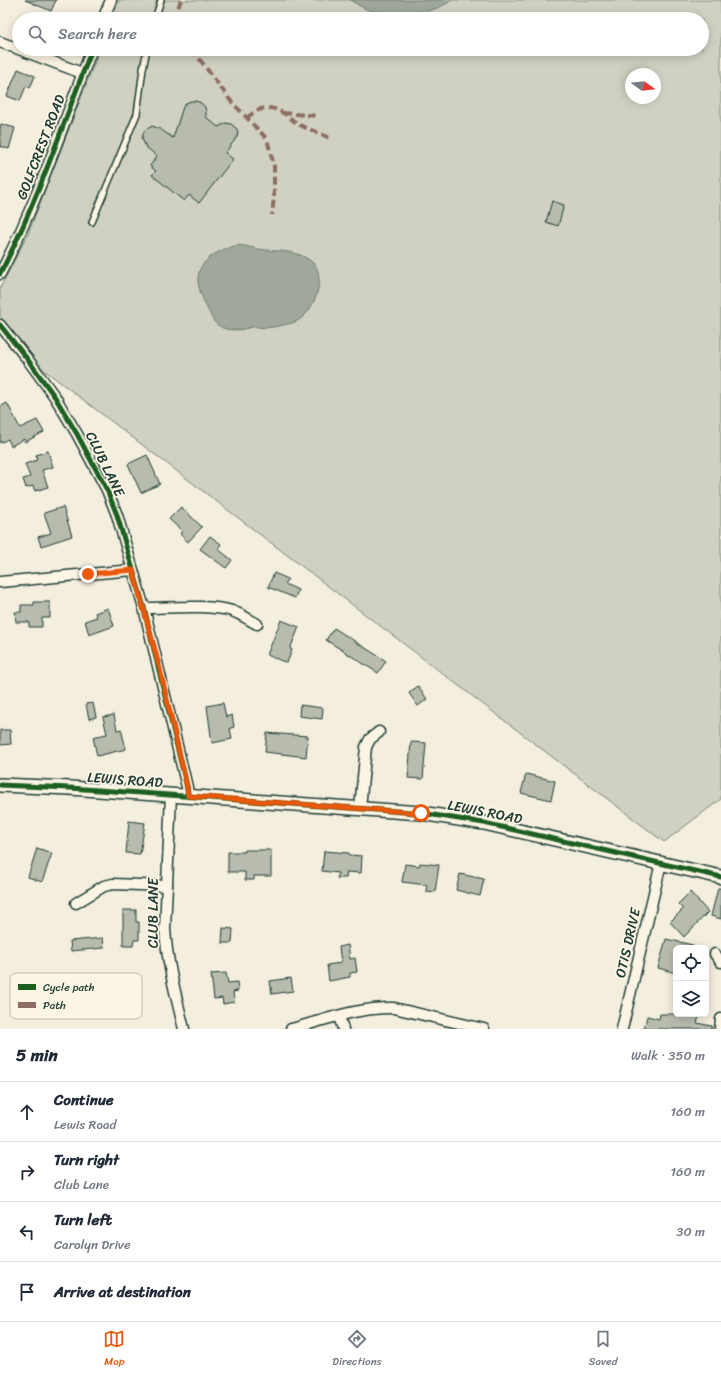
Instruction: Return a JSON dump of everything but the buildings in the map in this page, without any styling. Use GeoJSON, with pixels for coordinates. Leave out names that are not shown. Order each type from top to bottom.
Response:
{"type":"FeatureCollection","features":[{"type":"Feature","properties":{"kind":"street"},"geometry":{"type":"LineString","coordinates":[[106,12],[111,0]]}},
{"type":"Feature","properties":{"kind":"street"},"geometry":{"type":"LineString","coordinates":[[0,42],[12,47]]}},
{"type":"Feature","properties":{"kind":"street"},"geometry":{"type":"LineString","coordinates":[[37,56],[82,73]]}},
{"type":"Feature","properties":{"kind":"street","name":"GOLFCREST ROAD"},"geometry":{"type":"LineString","coordinates":[[0,274],[32,205],[89,56]]}},
{"type":"Feature","properties":{"kind":"street","name":"CLUB LANE"},"geometry":{"type":"LineString","coordinates":[[0,325],[55,397],[78,434],[107,490],[117,515],[144,608],[186,779],[188,796]]}},
{"type":"Feature","properties":{"kind":"street"},"geometry":{"type":"LineString","coordinates":[[0,582],[133,570]]}},
{"type":"Feature","properties":{"kind":"street"},"geometry":{"type":"LineString","coordinates":[[144,608],[225,609],[258,624]]}},
{"type":"Feature","properties":{"kind":"street"},"geometry":{"type":"LineString","coordinates":[[360,808],[366,747],[370,739],[379,732]]}},
{"type":"Feature","properties":{"kind":"street","name":"LEWIS ROAD"},"geometry":{"type":"LineString","coordinates":[[0,786],[70,788],[421,813],[484,823],[721,877]]}},
{"type":"Feature","properties":{"kind":"street","name":"CLUB LANE"},"geometry":{"type":"LineString","coordinates":[[171,795],[166,945],[170,970],[184,1029]]}},
{"type":"Feature","properties":{"kind":"street","name":"OTIS DRIVE"},"geometry":{"type":"LineString","coordinates":[[622,1029],[661,863]]}},
{"type":"Feature","properties":{"kind":"street"},"geometry":{"type":"LineString","coordinates":[[76,902],[95,890],[108,885],[167,886]]}},
{"type":"Feature","properties":{"kind":"street"},"geometry":{"type":"LineString","coordinates":[[291,1029],[372,1008],[394,1008],[484,1029]]}},
{"type":"Feature","properties":{"kind":"street"},"geometry":{"type":"LineString","coordinates":[[339,1016],[343,1029]]}},
{"type":"Feature","properties":{"kind":"street"},"geometry":{"type":"LineString","coordinates":[[720,1029],[721,1019]]}},
{"type":"Feature","properties":{"kind":"lane"},"geometry":{"type":"LineString","coordinates":[[157,12],[161,0]]}},
{"type":"Feature","properties":{"kind":"lane"},"geometry":{"type":"LineString","coordinates":[[92,222],[137,114],[142,69],[145,56]]}},
{"type":"Feature","properties":{"kind":"shaded area"},"geometry":{"type":"Polygon","coordinates":[[[119,0],[721,0],[721,799],[664,842],[44,370],[0,316],[0,288],[28,234],[97,56],[709,56],[709,12],[115,12],[119,0]]]}},
{"type":"Feature","properties":{"kind":"shaded area"},"geometry":{"type":"Polygon","coordinates":[[[350,0],[452,0],[433,10],[426,12],[376,12],[364,8],[350,0]]]}},
{"type":"Feature","properties":{"kind":"shaded area"},"geometry":{"type":"Polygon","coordinates":[[[238,245],[262,250],[290,252],[303,256],[313,263],[319,276],[319,284],[314,301],[305,315],[292,323],[265,328],[254,327],[231,330],[223,328],[215,322],[201,293],[198,279],[199,273],[201,267],[213,255],[238,245]]]}},
{"type":"Feature","properties":{"kind":"marked path"},"geometry":{"type":"LineString","coordinates":[[178,12],[181,0]]}},
{"type":"Feature","properties":{"kind":"marked path"},"geometry":{"type":"LineString","coordinates":[[197,56],[230,100],[267,139],[274,166],[274,197],[272,215]]}},
{"type":"Feature","properties":{"kind":"marked path"},"geometry":{"type":"LineString","coordinates":[[247,118],[264,108],[278,110],[298,124],[332,139]]}},
{"type":"Feature","properties":{"kind":"marked path"},"geometry":{"type":"LineString","coordinates":[[283,113],[318,116]]}},
{"type":"Feature","properties":{"kind":"cycle path"},"geometry":{"type":"LineString","coordinates":[[0,274],[38,191],[89,56]]}},
{"type":"Feature","properties":{"kind":"cycle path"},"geometry":{"type":"LineString","coordinates":[[0,325],[55,397],[107,490],[117,515],[144,608],[188,796]]}},
{"type":"Feature","properties":{"kind":"cycle path"},"geometry":{"type":"LineString","coordinates":[[0,785],[70,788],[421,813],[484,823],[721,877]]}},
{"type":"Feature","properties":{"kind":"route"},"geometry":{"type":"LineString","coordinates":[[88,574],[133,570],[160,669],[188,796],[421,813]]}}]}
